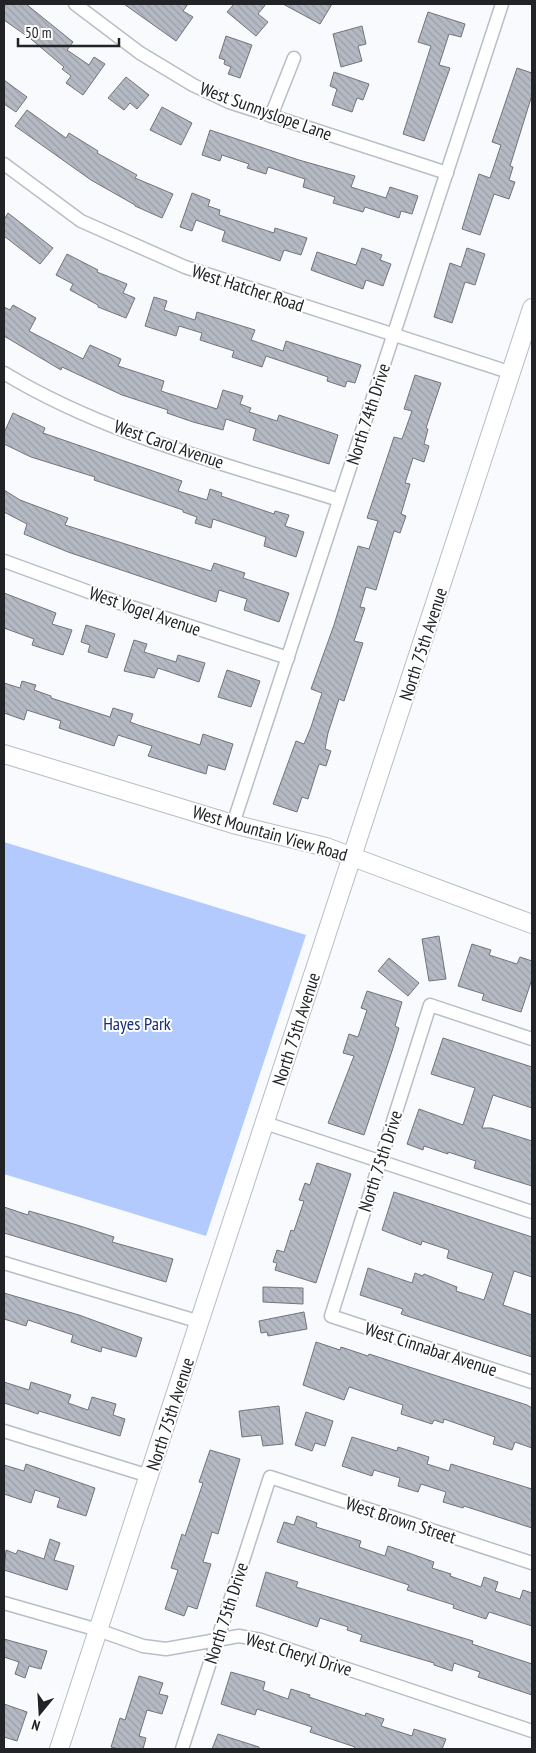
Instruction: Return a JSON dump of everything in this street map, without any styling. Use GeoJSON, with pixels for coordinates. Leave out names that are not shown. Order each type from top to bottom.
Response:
{"type":"FeatureCollection","features":[{"type":"Feature","properties":{"kind":"main road","name":"North 75th Avenue"},"geometry":{"type":"LineString","coordinates":[[59,1749],[354,856],[532,308]]}},
{"type":"Feature","properties":{"kind":"main road","name":"West Mountain View Road"},"geometry":{"type":"LineString","coordinates":[[4,754],[233,824],[326,847],[354,856],[532,924]]}},
{"type":"Feature","properties":{"kind":"street","name":"West Sunnyslope Lane"},"geometry":{"type":"LineString","coordinates":[[75,4],[140,53],[193,85],[229,102],[447,173]]}},
{"type":"Feature","properties":{"kind":"street","name":"North 74th Drive"},"geometry":{"type":"LineString","coordinates":[[233,824],[502,4]]}},
{"type":"Feature","properties":{"kind":"street"},"geometry":{"type":"LineString","coordinates":[[271,116],[294,58]]}},
{"type":"Feature","properties":{"kind":"street","name":"West Hatcher Road"},"geometry":{"type":"LineString","coordinates":[[4,164],[81,221],[185,267],[512,373]]}},
{"type":"Feature","properties":{"kind":"street","name":"West Carol Avenue"},"geometry":{"type":"LineString","coordinates":[[4,373],[31,390],[126,432],[340,500]]}},
{"type":"Feature","properties":{"kind":"street","name":"West Vogel Avenue"},"geometry":{"type":"LineString","coordinates":[[4,560],[125,606],[288,658]]}},
{"type":"Feature","properties":{"kind":"street","name":"North 75th Drive"},"geometry":{"type":"LineString","coordinates":[[331,1316],[430,1005],[532,1039]]}},
{"type":"Feature","properties":{"kind":"street"},"geometry":{"type":"LineString","coordinates":[[265,1124],[532,1212]]}},
{"type":"Feature","properties":{"kind":"street"},"geometry":{"type":"LineString","coordinates":[[4,1263],[200,1322]]}},
{"type":"Feature","properties":{"kind":"street","name":"West Cinnabar Avenue"},"geometry":{"type":"LineString","coordinates":[[331,1316],[532,1382]]}},
{"type":"Feature","properties":{"kind":"street"},"geometry":{"type":"LineString","coordinates":[[4,1431],[149,1476]]}},
{"type":"Feature","properties":{"kind":"street","name":"North 75th Drive"},"geometry":{"type":"LineString","coordinates":[[182,1749],[270,1477]]}},
{"type":"Feature","properties":{"kind":"street","name":"West Brown Street"},"geometry":{"type":"LineString","coordinates":[[270,1477],[532,1563]]}},
{"type":"Feature","properties":{"kind":"street","name":"West Cheryl Drive"},"geometry":{"type":"LineString","coordinates":[[4,1603],[98,1630],[143,1646],[166,1649],[239,1636],[261,1640],[532,1731]]}},
{"type":"Feature","properties":{"kind":"green space","name":"Hayes Park"},"geometry":{"type":"Polygon","coordinates":[[[4,842],[306,935],[206,1236],[4,1174],[4,842]]]}},
{"type":"Feature","properties":{"kind":"building"},"geometry":{"type":"Polygon","coordinates":[[[4,4],[26,4],[73,42],[67,50],[89,65],[94,57],[105,64],[83,95],[66,83],[71,76],[62,69],[64,67],[31,39],[4,20],[4,4]]]}},
{"type":"Feature","properties":{"kind":"building"},"geometry":{"type":"Polygon","coordinates":[[[124,4],[188,4],[183,11],[193,17],[176,41],[124,4]]]}},
{"type":"Feature","properties":{"kind":"building"},"geometry":{"type":"Polygon","coordinates":[[[234,4],[266,4],[258,14],[268,22],[256,36],[227,12],[234,4]]]}},
{"type":"Feature","properties":{"kind":"building"},"geometry":{"type":"Polygon","coordinates":[[[283,4],[332,4],[320,24],[283,4]]]}},
{"type":"Feature","properties":{"kind":"building"},"geometry":{"type":"Polygon","coordinates":[[[428,12],[465,24],[461,37],[449,34],[439,65],[450,68],[424,141],[403,134],[431,46],[418,42],[428,12]]]}},
{"type":"Feature","properties":{"kind":"building"},"geometry":{"type":"Polygon","coordinates":[[[362,26],[366,44],[358,46],[362,61],[341,67],[333,34],[362,26]]]}},
{"type":"Feature","properties":{"kind":"building"},"geometry":{"type":"Polygon","coordinates":[[[226,36],[252,45],[240,78],[228,74],[231,67],[224,64],[225,60],[219,58],[226,36]]]}},
{"type":"Feature","properties":{"kind":"building"},"geometry":{"type":"Polygon","coordinates":[[[517,68],[532,73],[532,95],[510,166],[513,167],[509,180],[515,182],[509,199],[494,194],[480,235],[462,229],[479,174],[490,178],[501,145],[492,142],[517,68]]]}},
{"type":"Feature","properties":{"kind":"building"},"geometry":{"type":"Polygon","coordinates":[[[334,72],[369,84],[363,100],[357,98],[352,112],[332,105],[337,89],[330,86],[334,72]]]}},
{"type":"Feature","properties":{"kind":"building"},"geometry":{"type":"Polygon","coordinates":[[[126,77],[149,95],[137,109],[130,103],[124,110],[108,98],[126,77]]]}},
{"type":"Feature","properties":{"kind":"building"},"geometry":{"type":"Polygon","coordinates":[[[4,80],[27,97],[16,112],[4,104],[4,80]]]}},
{"type":"Feature","properties":{"kind":"building"},"geometry":{"type":"Polygon","coordinates":[[[162,107],[192,123],[181,145],[150,130],[162,107]]]}},
{"type":"Feature","properties":{"kind":"building"},"geometry":{"type":"Polygon","coordinates":[[[27,110],[66,138],[69,133],[98,151],[97,153],[137,175],[135,178],[173,194],[162,218],[135,206],[91,180],[15,126],[27,110]]]}},
{"type":"Feature","properties":{"kind":"building"},"geometry":{"type":"Polygon","coordinates":[[[210,130],[299,160],[355,176],[351,187],[386,198],[390,187],[418,196],[412,214],[401,211],[399,218],[365,207],[363,212],[333,203],[335,197],[303,187],[305,179],[268,167],[266,174],[247,168],[249,164],[222,155],[220,161],[202,155],[210,130]]]}},
{"type":"Feature","properties":{"kind":"building"},"geometry":{"type":"Polygon","coordinates":[[[192,193],[210,200],[208,206],[220,210],[219,215],[274,233],[275,228],[307,238],[301,255],[284,250],[280,261],[222,241],[225,231],[196,220],[192,231],[180,227],[192,193]]]}},
{"type":"Feature","properties":{"kind":"building"},"geometry":{"type":"Polygon","coordinates":[[[8,213],[53,248],[40,264],[4,236],[4,220],[8,213]]]}},
{"type":"Feature","properties":{"kind":"building"},"geometry":{"type":"Polygon","coordinates":[[[362,248],[382,255],[380,260],[391,264],[383,286],[366,280],[363,289],[311,270],[317,252],[356,265],[362,248]]]}},
{"type":"Feature","properties":{"kind":"building"},"geometry":{"type":"Polygon","coordinates":[[[467,248],[485,254],[475,285],[465,282],[452,323],[434,317],[450,263],[461,267],[467,248]]]}},
{"type":"Feature","properties":{"kind":"building"},"geometry":{"type":"Polygon","coordinates":[[[67,254],[98,270],[97,272],[127,284],[123,293],[135,298],[126,318],[98,307],[98,305],[70,290],[73,284],[56,275],[67,254]]]}},
{"type":"Feature","properties":{"kind":"building"},"geometry":{"type":"Polygon","coordinates":[[[154,297],[167,301],[164,310],[195,320],[197,312],[255,330],[251,340],[283,351],[286,341],[361,365],[355,383],[347,381],[345,387],[327,381],[328,377],[266,356],[262,367],[232,357],[234,351],[200,340],[202,333],[179,326],[176,336],[145,326],[154,297]]]}},
{"type":"Feature","properties":{"kind":"building"},"geometry":{"type":"Polygon","coordinates":[[[13,305],[36,318],[29,331],[83,359],[90,345],[121,359],[118,366],[164,381],[161,391],[217,409],[223,390],[243,396],[240,404],[251,408],[249,412],[277,421],[279,415],[338,435],[329,464],[253,440],[256,429],[226,419],[223,430],[193,422],[167,413],[168,410],[122,395],[62,367],[61,370],[4,336],[4,307],[10,310],[13,305]]]}},
{"type":"Feature","properties":{"kind":"building"},"geometry":{"type":"Polygon","coordinates":[[[415,375],[441,383],[426,428],[428,429],[424,444],[429,446],[424,462],[413,458],[405,483],[410,484],[401,514],[406,516],[400,533],[394,531],[376,590],[366,587],[360,607],[365,608],[354,641],[363,643],[344,701],[339,699],[328,733],[325,749],[331,751],[326,766],[319,764],[308,799],[302,797],[297,812],[273,804],[296,741],[304,744],[311,727],[322,693],[311,689],[334,625],[358,546],[369,549],[378,521],[367,518],[394,437],[402,439],[412,411],[404,409],[415,375]]]}},
{"type":"Feature","properties":{"kind":"building"},"geometry":{"type":"Polygon","coordinates":[[[13,413],[45,428],[43,433],[182,481],[178,491],[207,500],[210,489],[222,493],[221,496],[274,514],[275,511],[289,515],[285,526],[304,532],[296,557],[264,546],[266,537],[213,519],[211,528],[195,523],[197,517],[183,512],[183,510],[94,480],[95,477],[31,457],[4,444],[4,433],[13,413]]]}},
{"type":"Feature","properties":{"kind":"building"},"geometry":{"type":"Polygon","coordinates":[[[4,490],[20,500],[68,518],[65,525],[211,571],[214,563],[245,573],[243,578],[289,593],[279,622],[244,610],[247,599],[219,590],[216,602],[68,552],[24,534],[27,524],[4,512],[4,490]]]}},
{"type":"Feature","properties":{"kind":"building"},"geometry":{"type":"Polygon","coordinates":[[[4,593],[56,613],[52,624],[72,630],[63,655],[32,645],[34,639],[4,628],[4,593]]]}},
{"type":"Feature","properties":{"kind":"building"},"geometry":{"type":"Polygon","coordinates":[[[86,625],[115,634],[107,658],[88,652],[90,645],[81,642],[86,625]]]}},
{"type":"Feature","properties":{"kind":"building"},"geometry":{"type":"Polygon","coordinates":[[[134,640],[147,644],[144,652],[176,662],[178,655],[205,663],[199,682],[158,668],[154,678],[124,671],[134,640]]]}},
{"type":"Feature","properties":{"kind":"building"},"geometry":{"type":"Polygon","coordinates":[[[227,670],[260,681],[251,707],[218,697],[227,670]]]}},
{"type":"Feature","properties":{"kind":"building"},"geometry":{"type":"Polygon","coordinates":[[[22,681],[36,685],[34,690],[51,696],[51,698],[110,717],[113,708],[133,714],[130,722],[200,745],[203,734],[233,744],[225,770],[208,765],[206,774],[148,756],[152,746],[118,735],[114,746],[59,728],[61,721],[27,710],[24,720],[4,713],[4,683],[20,688],[22,681]]]}},
{"type":"Feature","properties":{"kind":"building"},"geometry":{"type":"Polygon","coordinates":[[[439,936],[446,979],[429,981],[422,939],[439,936]]]}},
{"type":"Feature","properties":{"kind":"building"},"geometry":{"type":"Polygon","coordinates":[[[472,944],[491,950],[489,955],[517,964],[520,957],[532,961],[532,979],[521,1012],[482,1000],[484,994],[458,986],[472,944]]]}},
{"type":"Feature","properties":{"kind":"building"},"geometry":{"type":"Polygon","coordinates":[[[389,958],[419,983],[408,996],[378,971],[389,958]]]}},
{"type":"Feature","properties":{"kind":"building"},"geometry":{"type":"Polygon","coordinates":[[[367,991],[402,1002],[395,1026],[399,1028],[364,1135],[328,1123],[354,1056],[343,1053],[349,1034],[358,1037],[367,1010],[361,1008],[367,991]]]}},
{"type":"Feature","properties":{"kind":"building"},"geometry":{"type":"Polygon","coordinates":[[[443,1038],[532,1067],[532,1108],[493,1095],[482,1128],[491,1128],[532,1141],[532,1186],[474,1168],[476,1161],[424,1146],[423,1150],[407,1144],[419,1109],[463,1125],[475,1088],[431,1074],[443,1038]]]}},
{"type":"Feature","properties":{"kind":"building"},"geometry":{"type":"Polygon","coordinates":[[[317,1163],[351,1174],[316,1283],[275,1270],[277,1263],[273,1262],[277,1250],[284,1252],[291,1230],[294,1231],[304,1201],[299,1200],[305,1183],[310,1185],[317,1163]]]}},
{"type":"Feature","properties":{"kind":"building"},"geometry":{"type":"Polygon","coordinates":[[[394,1192],[532,1237],[532,1277],[514,1271],[503,1305],[532,1315],[532,1357],[401,1314],[403,1309],[360,1295],[368,1268],[412,1283],[415,1273],[423,1276],[424,1274],[457,1287],[456,1291],[484,1300],[493,1273],[447,1258],[449,1250],[422,1241],[421,1245],[382,1230],[394,1192]]]}},
{"type":"Feature","properties":{"kind":"building"},"geometry":{"type":"Polygon","coordinates":[[[4,1207],[28,1215],[29,1211],[77,1225],[114,1237],[112,1242],[173,1259],[166,1282],[4,1233],[4,1207]]]}},
{"type":"Feature","properties":{"kind":"building"},"geometry":{"type":"Polygon","coordinates":[[[263,1287],[303,1288],[303,1304],[263,1302],[263,1287]]]}},
{"type":"Feature","properties":{"kind":"building"},"geometry":{"type":"Polygon","coordinates":[[[4,1293],[79,1315],[142,1338],[136,1357],[102,1347],[101,1352],[71,1342],[73,1335],[28,1320],[26,1326],[4,1319],[4,1293]]]}},
{"type":"Feature","properties":{"kind":"building"},"geometry":{"type":"Polygon","coordinates":[[[304,1312],[307,1329],[268,1336],[267,1332],[261,1333],[259,1321],[304,1312]]]}},
{"type":"Feature","properties":{"kind":"building"},"geometry":{"type":"Polygon","coordinates":[[[316,1342],[340,1350],[341,1347],[368,1356],[369,1354],[527,1405],[532,1408],[532,1448],[515,1442],[512,1450],[493,1444],[495,1437],[444,1419],[443,1423],[434,1420],[432,1424],[401,1414],[403,1405],[349,1387],[344,1400],[303,1385],[316,1342]]]}},
{"type":"Feature","properties":{"kind":"building"},"geometry":{"type":"Polygon","coordinates":[[[4,1382],[29,1390],[31,1382],[71,1395],[68,1403],[88,1410],[92,1397],[116,1404],[113,1415],[125,1419],[120,1436],[39,1411],[38,1414],[4,1403],[4,1382]]]}},
{"type":"Feature","properties":{"kind":"building"},"geometry":{"type":"Polygon","coordinates":[[[279,1406],[283,1444],[263,1446],[261,1435],[242,1437],[239,1411],[279,1406]]]}},
{"type":"Feature","properties":{"kind":"building"},"geometry":{"type":"Polygon","coordinates":[[[306,1412],[333,1421],[325,1446],[315,1443],[312,1451],[295,1445],[306,1412]]]}},
{"type":"Feature","properties":{"kind":"building"},"geometry":{"type":"Polygon","coordinates":[[[352,1437],[397,1451],[398,1447],[429,1457],[427,1464],[449,1471],[451,1464],[532,1489],[532,1528],[464,1506],[463,1508],[443,1502],[446,1492],[421,1484],[418,1492],[398,1486],[400,1478],[374,1470],[372,1476],[342,1466],[352,1437]]]}},
{"type":"Feature","properties":{"kind":"building"},"geometry":{"type":"Polygon","coordinates":[[[210,1450],[240,1459],[218,1534],[212,1532],[203,1562],[211,1564],[197,1609],[188,1606],[184,1616],[165,1609],[178,1570],[171,1568],[182,1534],[185,1536],[203,1483],[199,1482],[210,1450]]]}},
{"type":"Feature","properties":{"kind":"building"},"geometry":{"type":"Polygon","coordinates":[[[26,1464],[95,1488],[86,1516],[57,1507],[60,1498],[35,1490],[31,1503],[4,1494],[4,1465],[24,1471],[26,1464]]]}},
{"type":"Feature","properties":{"kind":"building"},"geometry":{"type":"Polygon","coordinates":[[[297,1516],[317,1523],[316,1527],[361,1541],[359,1547],[385,1556],[388,1546],[434,1562],[432,1568],[481,1587],[484,1577],[498,1582],[495,1591],[520,1599],[523,1590],[532,1593],[532,1626],[489,1612],[486,1619],[453,1608],[454,1605],[407,1590],[409,1585],[277,1542],[284,1522],[294,1525],[297,1516]]]}},
{"type":"Feature","properties":{"kind":"building"},"geometry":{"type":"Polygon","coordinates":[[[50,1539],[60,1543],[54,1560],[74,1566],[67,1590],[4,1570],[6,1550],[16,1554],[18,1550],[44,1559],[50,1539]]]}},
{"type":"Feature","properties":{"kind":"building"},"geometry":{"type":"Polygon","coordinates":[[[266,1572],[298,1582],[296,1587],[473,1641],[472,1644],[532,1664],[532,1695],[478,1677],[480,1672],[454,1663],[452,1671],[434,1665],[434,1663],[360,1641],[362,1635],[347,1630],[348,1627],[320,1618],[317,1627],[256,1606],[266,1572]]]}},
{"type":"Feature","properties":{"kind":"building"},"geometry":{"type":"Polygon","coordinates":[[[4,1639],[47,1651],[41,1669],[29,1666],[25,1678],[15,1674],[19,1662],[4,1657],[4,1639]]]}},
{"type":"Feature","properties":{"kind":"building"},"geometry":{"type":"Polygon","coordinates":[[[231,1672],[265,1682],[263,1690],[288,1699],[291,1689],[365,1716],[366,1713],[384,1719],[381,1726],[412,1736],[414,1729],[446,1739],[442,1749],[354,1749],[355,1747],[310,1732],[312,1727],[257,1709],[255,1715],[221,1704],[231,1672]]]}},
{"type":"Feature","properties":{"kind":"building"},"geometry":{"type":"Polygon","coordinates":[[[139,1676],[163,1683],[159,1694],[168,1696],[162,1714],[147,1710],[139,1736],[146,1738],[143,1749],[111,1747],[120,1718],[125,1720],[139,1676]]]}},
{"type":"Feature","properties":{"kind":"building"},"geometry":{"type":"Polygon","coordinates":[[[4,1704],[27,1712],[17,1741],[4,1737],[4,1704]]]}},
{"type":"Feature","properties":{"kind":"building"},"geometry":{"type":"Polygon","coordinates":[[[218,1734],[259,1747],[259,1749],[212,1749],[218,1734]]]}}]}
